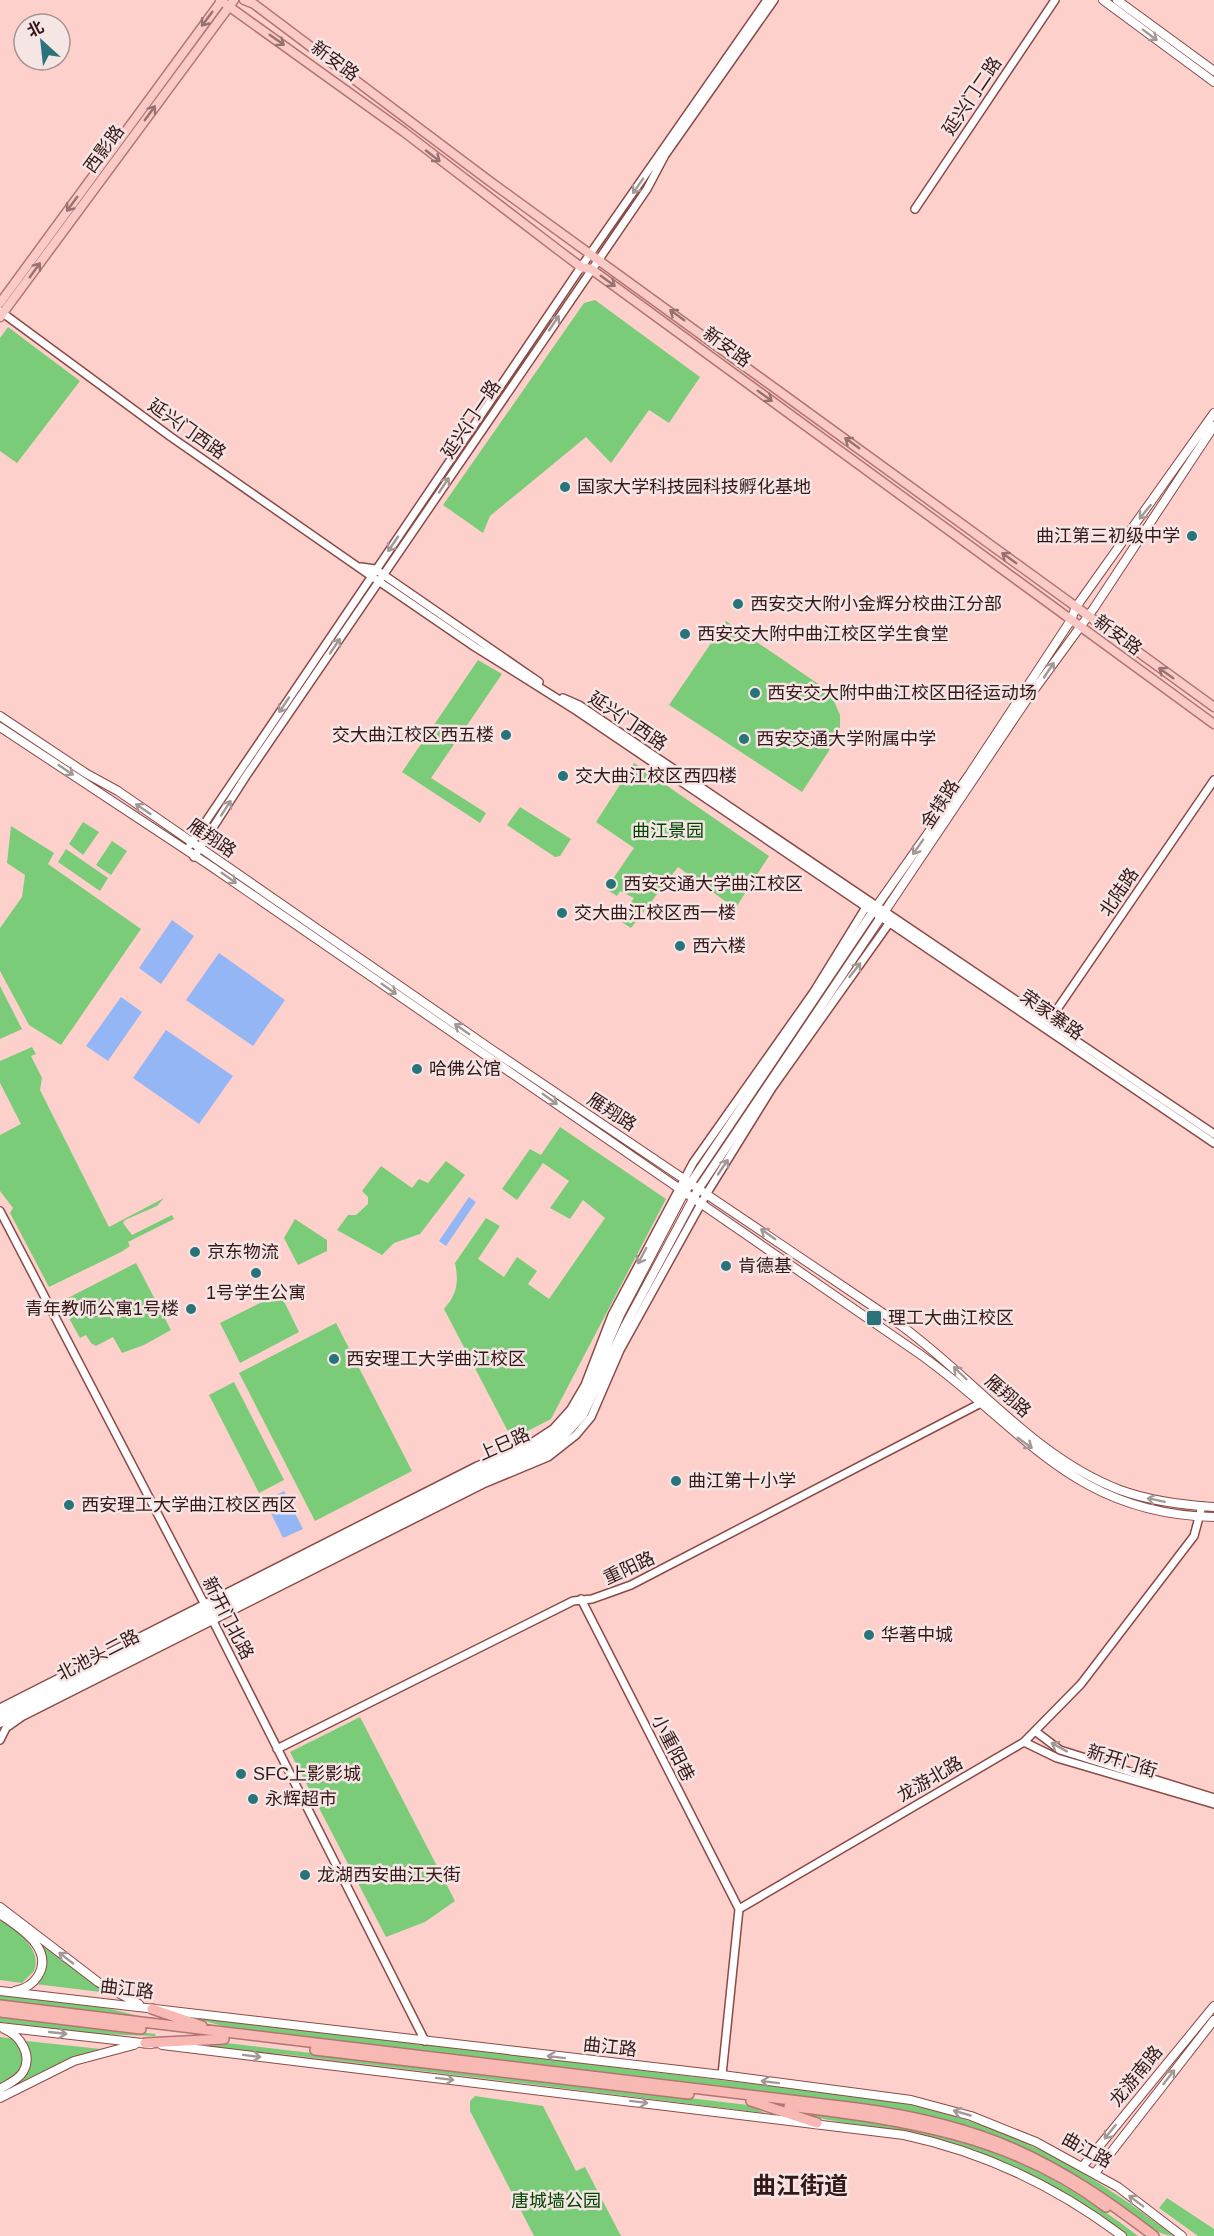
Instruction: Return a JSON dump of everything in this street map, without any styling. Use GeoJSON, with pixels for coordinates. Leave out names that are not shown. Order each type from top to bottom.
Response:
{"type":"FeatureCollection","features":[{"type":"Feature","properties":{"kind":"highway","name":"曲江路"},"geometry":{"type":"LineString","coordinates":[[0,2005],[223,2036],[895,2119],[987,2144],[1051,2173],[1100,2202],[1144,2236]]}},
{"type":"Feature","properties":{"kind":"highway"},"geometry":{"type":"LineString","coordinates":[[152,2008],[223,2036]]}},
{"type":"Feature","properties":{"kind":"highway","name":"曲江路"},"geometry":{"type":"LineString","coordinates":[[0,2012],[846,2106],[927,2118],[1002,2142],[1043,2160],[1100,2195],[1154,2236]]}},
{"type":"Feature","properties":{"kind":"highway"},"geometry":{"type":"LineString","coordinates":[[145,2043],[223,2036]]}},
{"type":"Feature","properties":{"kind":"highway"},"geometry":{"type":"LineString","coordinates":[[751,2101],[817,2123]]}},
{"type":"Feature","properties":{"kind":"main road","name":"新安路"},"geometry":{"type":"LineString","coordinates":[[244,0],[254,4],[488,180],[591,252],[1214,707]]}},
{"type":"Feature","properties":{"kind":"main road"},"geometry":{"type":"LineString","coordinates":[[1103,0],[1214,82]]}},
{"type":"Feature","properties":{"kind":"main road"},"geometry":{"type":"LineString","coordinates":[[1117,0],[1214,71]]}},
{"type":"Feature","properties":{"kind":"main road","name":"新安路"},"geometry":{"type":"LineString","coordinates":[[225,1],[404,132],[581,267],[591,269],[1214,724]]}},
{"type":"Feature","properties":{"kind":"main road","name":"西影路"},"geometry":{"type":"LineString","coordinates":[[0,303],[225,1]]}},
{"type":"Feature","properties":{"kind":"main road","name":"西影路"},"geometry":{"type":"LineString","coordinates":[[1,314],[225,1]]}},
{"type":"Feature","properties":{"kind":"main road","name":"金犊路"},"geometry":{"type":"LineString","coordinates":[[687,1180],[871,909],[969,775],[1071,620],[1076,607],[1158,496],[1214,412]]}},
{"type":"Feature","properties":{"kind":"main road","name":"金犊路"},"geometry":{"type":"LineString","coordinates":[[692,1198],[1078,626],[1088,617],[1214,426]]}},
{"type":"Feature","properties":{"kind":"main road","name":"雁翔路"},"geometry":{"type":"LineString","coordinates":[[0,716],[192,842],[484,1044],[918,1337],[1015,1435],[1058,1467],[1100,1493],[1132,1504],[1199,1517],[1214,1517]]}},
{"type":"Feature","properties":{"kind":"main road","name":"雁翔路"},"geometry":{"type":"LineString","coordinates":[[0,727],[194,856],[692,1198],[933,1364],[1090,1477],[1140,1496],[1214,1506]]}},
{"type":"Feature","properties":{"kind":"main road","name":"上巳路"},"geometry":{"type":"LineString","coordinates":[[209,1612],[456,1483],[524,1455],[561,1430],[585,1400],[620,1316],[687,1180]]}},
{"type":"Feature","properties":{"kind":"main road","name":"上巳路"},"geometry":{"type":"LineString","coordinates":[[209,1612],[477,1480],[533,1458],[562,1438],[589,1406],[624,1328],[692,1198]]}},
{"type":"Feature","properties":{"kind":"main road","name":"北池头二路"},"geometry":{"type":"LineString","coordinates":[[0,1715],[209,1612]]}},
{"type":"Feature","properties":{"kind":"main road","name":"北池头二路"},"geometry":{"type":"LineString","coordinates":[[0,1723],[209,1612]]}},
{"type":"Feature","properties":{"kind":"main road"},"geometry":{"type":"LineString","coordinates":[[0,1907],[98,1982],[130,2000],[152,2008]]}},
{"type":"Feature","properties":{"kind":"main road"},"geometry":{"type":"LineString","coordinates":[[0,1914],[35,1941],[42,1959],[40,1972],[33,1982],[21,1990],[11,1992]]}},
{"type":"Feature","properties":{"kind":"main road","name":"曲江路"},"geometry":{"type":"LineString","coordinates":[[0,1991],[722,2075],[886,2096],[935,2106],[1013,2131],[1083,2166],[1118,2187],[1182,2236]]}},
{"type":"Feature","properties":{"kind":"main road","name":"龙游南路"},"geometry":{"type":"LineString","coordinates":[[1083,2166],[1214,2006]]}},
{"type":"Feature","properties":{"kind":"main road","name":"龙游南路"},"geometry":{"type":"LineString","coordinates":[[1095,2173],[1214,2020]]}},
{"type":"Feature","properties":{"kind":"main road"},"geometry":{"type":"LineString","coordinates":[[0,2027],[817,2123],[931,2141],[987,2159],[1069,2199],[1122,2236]]}},
{"type":"Feature","properties":{"kind":"main road"},"geometry":{"type":"LineString","coordinates":[[0,2027],[11,2032],[19,2040],[26,2060],[22,2074],[0,2088]]}},
{"type":"Feature","properties":{"kind":"main road"},"geometry":{"type":"LineString","coordinates":[[0,2098],[74,2061],[145,2043]]}},
{"type":"Feature","properties":{"kind":"street","name":"延兴门一路"},"geometry":{"type":"LineString","coordinates":[[186,851],[591,252],[767,0]]}},
{"type":"Feature","properties":{"kind":"street","name":"延兴门一路"},"geometry":{"type":"LineString","coordinates":[[194,856],[647,189],[665,155],[774,0]]}},
{"type":"Feature","properties":{"kind":"street","name":"延兴门二路"},"geometry":{"type":"LineString","coordinates":[[915,208],[1055,0]]}},
{"type":"Feature","properties":{"kind":"street","name":"延兴门西路"},"geometry":{"type":"LineString","coordinates":[[1,314],[171,437],[361,567],[370,576],[381,578]]}},
{"type":"Feature","properties":{"kind":"street","name":"延兴门西路"},"geometry":{"type":"LineString","coordinates":[[361,567],[375,570],[381,578],[871,909]]}},
{"type":"Feature","properties":{"kind":"street","name":"北陆路"},"geometry":{"type":"LineString","coordinates":[[1048,1021],[1214,780]]}},
{"type":"Feature","properties":{"kind":"street","name":"荣家寨路"},"geometry":{"type":"LineString","coordinates":[[871,909],[1048,1021],[1214,1134]]}},
{"type":"Feature","properties":{"kind":"street","name":"荣家寨路"},"geometry":{"type":"LineString","coordinates":[[883,915],[1022,1011],[1040,1027],[1214,1143]]}},
{"type":"Feature","properties":{"kind":"street"},"geometry":{"type":"LineString","coordinates":[[0,1708],[483,1484],[538,1462],[567,1443],[591,1417],[620,1350],[700,1204],[772,1088],[890,922]]}},
{"type":"Feature","properties":{"kind":"street","name":"新开门北路"},"geometry":{"type":"LineString","coordinates":[[0,1211],[209,1612],[425,2041]]}},
{"type":"Feature","properties":{"kind":"street","name":"重阳路"},"geometry":{"type":"LineString","coordinates":[[277,1749],[581,1599],[602,1596],[631,1585],[983,1401]]}},
{"type":"Feature","properties":{"kind":"street","name":"龙游北路"},"geometry":{"type":"LineString","coordinates":[[739,1909],[1024,1742],[1081,1684],[1194,1536],[1202,1506]]}},
{"type":"Feature","properties":{"kind":"street","name":"小重阳巷"},"geometry":{"type":"LineString","coordinates":[[581,1599],[739,1909]]}},
{"type":"Feature","properties":{"kind":"street"},"geometry":{"type":"LineString","coordinates":[[0,1740],[6,1728],[23,1716],[209,1612]]}},
{"type":"Feature","properties":{"kind":"street","name":"新开门街"},"geometry":{"type":"LineString","coordinates":[[1035,1731],[1060,1750],[1214,1798]]}},
{"type":"Feature","properties":{"kind":"street","name":"新开门街"},"geometry":{"type":"LineString","coordinates":[[1024,1742],[1057,1758],[1214,1804]]}},
{"type":"Feature","properties":{"kind":"street"},"geometry":{"type":"LineString","coordinates":[[722,2075],[739,1909]]}},
{"type":"Feature","properties":{"kind":"green space"},"geometry":{"type":"Polygon","coordinates":[[[595,300],[700,377],[669,423],[649,410],[611,463],[586,437],[490,516],[483,533],[443,505],[584,303],[595,300]]]}},
{"type":"Feature","properties":{"kind":"green space"},"geometry":{"type":"Polygon","coordinates":[[[8,327],[80,381],[17,463],[0,451],[0,338],[8,327]]]}},
{"type":"Feature","properties":{"kind":"green space"},"geometry":{"type":"Polygon","coordinates":[[[726,621],[830,692],[840,715],[840,734],[802,792],[669,705],[726,621]]]}},
{"type":"Feature","properties":{"kind":"green space"},"geometry":{"type":"Polygon","coordinates":[[[478,660],[502,674],[431,778],[486,813],[480,823],[402,772],[478,660]]]}},
{"type":"Feature","properties":{"kind":"green space","name":"曲江景园"},"geometry":{"type":"Polygon","coordinates":[[[634,763],[769,856],[733,912],[732,906],[678,867],[631,928],[611,915],[618,906],[625,910],[634,898],[620,891],[617,896],[606,889],[634,848],[596,822],[634,763]]]}},
{"type":"Feature","properties":{"kind":"green space"},"geometry":{"type":"Polygon","coordinates":[[[520,807],[571,839],[560,856],[555,857],[507,825],[520,807]]]}},
{"type":"Feature","properties":{"kind":"green space"},"geometry":{"type":"Polygon","coordinates":[[[83,822],[99,832],[83,855],[69,844],[83,822]]]}},
{"type":"Feature","properties":{"kind":"green space"},"geometry":{"type":"Polygon","coordinates":[[[11,826],[54,853],[48,864],[141,929],[61,1045],[29,1025],[0,971],[0,928],[22,897],[25,875],[7,863],[11,826]]]}},
{"type":"Feature","properties":{"kind":"green space"},"geometry":{"type":"Polygon","coordinates":[[[112,841],[127,851],[111,875],[96,865],[112,841]]]}},
{"type":"Feature","properties":{"kind":"green space"},"geometry":{"type":"Polygon","coordinates":[[[66,849],[108,878],[100,891],[58,862],[66,849]]]}},
{"type":"Feature","properties":{"kind":"green space"},"geometry":{"type":"Polygon","coordinates":[[[0,986],[22,1029],[0,1039],[0,986]]]}},
{"type":"Feature","properties":{"kind":"green space"},"geometry":{"type":"Polygon","coordinates":[[[32,1047],[36,1054],[31,1056],[42,1078],[40,1090],[109,1227],[164,1198],[157,1206],[123,1223],[132,1235],[172,1215],[174,1219],[128,1242],[130,1246],[121,1252],[49,1287],[10,1213],[13,1208],[0,1191],[0,1135],[21,1124],[0,1083],[0,1061],[32,1047]]]}},
{"type":"Feature","properties":{"kind":"green space"},"geometry":{"type":"Polygon","coordinates":[[[560,1127],[666,1199],[551,1419],[512,1439],[444,1309],[456,1288],[455,1263],[486,1218],[500,1226],[478,1259],[504,1277],[517,1257],[537,1271],[528,1284],[549,1299],[605,1218],[583,1200],[570,1219],[550,1208],[569,1181],[543,1163],[517,1200],[502,1189],[530,1149],[541,1155],[560,1127]]]}},
{"type":"Feature","properties":{"kind":"green space"},"geometry":{"type":"Polygon","coordinates":[[[446,1161],[465,1175],[420,1234],[394,1243],[382,1255],[337,1230],[348,1215],[356,1215],[368,1204],[368,1197],[362,1191],[381,1166],[412,1188],[419,1179],[428,1183],[446,1161]]]}},
{"type":"Feature","properties":{"kind":"green space"},"geometry":{"type":"Polygon","coordinates":[[[295,1219],[327,1240],[327,1251],[298,1265],[284,1238],[295,1219]]]}},
{"type":"Feature","properties":{"kind":"green space"},"geometry":{"type":"Polygon","coordinates":[[[136,1263],[171,1330],[144,1345],[122,1353],[113,1337],[96,1346],[86,1335],[80,1338],[60,1302],[136,1263]]]}},
{"type":"Feature","properties":{"kind":"green space"},"geometry":{"type":"Polygon","coordinates":[[[280,1293],[299,1332],[240,1363],[220,1323],[280,1293]]]}},
{"type":"Feature","properties":{"kind":"green space"},"geometry":{"type":"Polygon","coordinates":[[[336,1323],[412,1471],[315,1521],[239,1373],[336,1323]]]}},
{"type":"Feature","properties":{"kind":"green space"},"geometry":{"type":"Polygon","coordinates":[[[234,1382],[284,1480],[259,1493],[209,1395],[234,1382]]]}},
{"type":"Feature","properties":{"kind":"green space"},"geometry":{"type":"Polygon","coordinates":[[[360,1717],[455,1901],[425,1922],[386,1937],[290,1752],[360,1717]]]}},
{"type":"Feature","properties":{"kind":"green space"},"geometry":{"type":"Polygon","coordinates":[[[0,1919],[26,1941],[35,1955],[34,1971],[22,1983],[0,1980],[0,1919]]]}},
{"type":"Feature","properties":{"kind":"green space"},"geometry":{"type":"Polygon","coordinates":[[[39,1943],[109,1993],[35,1984],[40,1978],[39,1943]]]}},
{"type":"Feature","properties":{"kind":"green space"},"geometry":{"type":"Polygon","coordinates":[[[0,1995],[106,2008],[156,2020],[0,2002],[0,1995]]]}},
{"type":"Feature","properties":{"kind":"green space"},"geometry":{"type":"Polygon","coordinates":[[[0,2016],[156,2034],[155,2036],[97,2034],[0,2022],[0,2016]]]}},
{"type":"Feature","properties":{"kind":"green space"},"geometry":{"type":"Polygon","coordinates":[[[186,2016],[887,2100],[930,2109],[1005,2134],[1073,2167],[1174,2236],[1165,2235],[1146,2225],[1098,2189],[1042,2157],[983,2132],[891,2108],[234,2029],[186,2016]]]}},
{"type":"Feature","properties":{"kind":"green space"},"geometry":{"type":"Polygon","coordinates":[[[0,2037],[16,2039],[24,2059],[16,2076],[0,2087],[0,2037]]]}},
{"type":"Feature","properties":{"kind":"green space"},"geometry":{"type":"Polygon","coordinates":[[[26,2041],[101,2049],[77,2056],[19,2085],[31,2063],[26,2041]]]}},
{"type":"Feature","properties":{"kind":"green space"},"geometry":{"type":"Polygon","coordinates":[[[218,2042],[748,2105],[765,2113],[282,2054],[179,2045],[218,2042]]]}},
{"type":"Feature","properties":{"kind":"green space","name":"唐城墙公园"},"geometry":{"type":"Polygon","coordinates":[[[475,2096],[543,2106],[576,2171],[585,2167],[621,2236],[534,2236],[470,2111],[470,2101],[475,2096]]]}},
{"type":"Feature","properties":{"kind":"green space"},"geometry":{"type":"Polygon","coordinates":[[[789,2109],[893,2122],[993,2152],[1023,2164],[1080,2195],[1138,2236],[1127,2236],[1103,2218],[1052,2187],[972,2150],[914,2134],[820,2118],[789,2109]]]}},
{"type":"Feature","properties":{"kind":"green space"},"geometry":{"type":"Polygon","coordinates":[[[1167,2198],[1214,2229],[1214,2236],[1198,2236],[1159,2208],[1167,2198]]]}},
{"type":"Feature","properties":{"kind":"water"},"geometry":{"type":"Polygon","coordinates":[[[172,920],[194,936],[161,984],[139,968],[172,920]]]}},
{"type":"Feature","properties":{"kind":"water"},"geometry":{"type":"Polygon","coordinates":[[[219,953],[285,1000],[253,1046],[186,1000],[219,953]]]}},
{"type":"Feature","properties":{"kind":"water"},"geometry":{"type":"Polygon","coordinates":[[[121,997],[142,1012],[108,1061],[86,1046],[121,997]]]}},
{"type":"Feature","properties":{"kind":"water"},"geometry":{"type":"Polygon","coordinates":[[[166,1030],[233,1076],[199,1124],[133,1078],[166,1030]]]}},
{"type":"Feature","properties":{"kind":"water"},"geometry":{"type":"Polygon","coordinates":[[[469,1197],[476,1202],[446,1246],[439,1241],[469,1197]]]}},
{"type":"Feature","properties":{"kind":"water"},"geometry":{"type":"Polygon","coordinates":[[[284,1491],[303,1529],[283,1538],[265,1501],[284,1491]]]}},
{"type":"Feature","properties":{"kind":"place","name":"国家大学科技园科技孵化基地"},"geometry":{"type":"Point","coordinates":[565,487]}},
{"type":"Feature","properties":{"kind":"place","name":"曲江第三初级中学"},"geometry":{"type":"Point","coordinates":[1192,536]}},
{"type":"Feature","properties":{"kind":"place","name":"西安交大附小金辉分校曲江分部"},"geometry":{"type":"Point","coordinates":[738,604]}},
{"type":"Feature","properties":{"kind":"place","name":"西安交大附中曲江校区学生食堂"},"geometry":{"type":"Point","coordinates":[685,634]}},
{"type":"Feature","properties":{"kind":"place","name":"西安交大附中曲江校区田径运动场"},"geometry":{"type":"Point","coordinates":[755,693]}},
{"type":"Feature","properties":{"kind":"place","name":"交大曲江校区西五楼"},"geometry":{"type":"Point","coordinates":[506,735]}},
{"type":"Feature","properties":{"kind":"place","name":"西安交通大学附属中学"},"geometry":{"type":"Point","coordinates":[744,739]}},
{"type":"Feature","properties":{"kind":"place","name":"交大曲江校区西四楼"},"geometry":{"type":"Point","coordinates":[563,776]}},
{"type":"Feature","properties":{"kind":"place","name":"西安交通大学曲江校区"},"geometry":{"type":"Point","coordinates":[611,884]}},
{"type":"Feature","properties":{"kind":"place","name":"交大曲江校区西一楼"},"geometry":{"type":"Point","coordinates":[562,913]}},
{"type":"Feature","properties":{"kind":"place","name":"西六楼"},"geometry":{"type":"Point","coordinates":[680,946]}},
{"type":"Feature","properties":{"kind":"place","name":"哈佛公馆"},"geometry":{"type":"Point","coordinates":[417,1069]}},
{"type":"Feature","properties":{"kind":"place","name":"京东物流"},"geometry":{"type":"Point","coordinates":[195,1252]}},
{"type":"Feature","properties":{"kind":"place","name":"肯德基"},"geometry":{"type":"Point","coordinates":[726,1266]}},
{"type":"Feature","properties":{"kind":"place","name":"1号学生公寓"},"geometry":{"type":"Point","coordinates":[256,1273]}},
{"type":"Feature","properties":{"kind":"place","name":"青年教师公寓1号楼"},"geometry":{"type":"Point","coordinates":[191,1309]}},
{"type":"Feature","properties":{"kind":"place","name":"理工大曲江校区"},"geometry":{"type":"Point","coordinates":[874,1318]}},
{"type":"Feature","properties":{"kind":"place","name":"西安理工大学曲江校区"},"geometry":{"type":"Point","coordinates":[334,1359]}},
{"type":"Feature","properties":{"kind":"place","name":"曲江第十小学"},"geometry":{"type":"Point","coordinates":[676,1481]}},
{"type":"Feature","properties":{"kind":"place","name":"西安理工大学曲江校区西区"},"geometry":{"type":"Point","coordinates":[69,1505]}},
{"type":"Feature","properties":{"kind":"place","name":"华著中城"},"geometry":{"type":"Point","coordinates":[869,1635]}},
{"type":"Feature","properties":{"kind":"place","name":"SFC上影影城"},"geometry":{"type":"Point","coordinates":[241,1774]}},
{"type":"Feature","properties":{"kind":"place","name":"永辉超市"},"geometry":{"type":"Point","coordinates":[253,1799]}},
{"type":"Feature","properties":{"kind":"place","name":"龙湖西安曲江天街"},"geometry":{"type":"Point","coordinates":[305,1875]}},
{"type":"Feature","properties":{"kind":"district","name":"曲江街道"},"geometry":{"type":"Point","coordinates":[800,2186]}}]}
